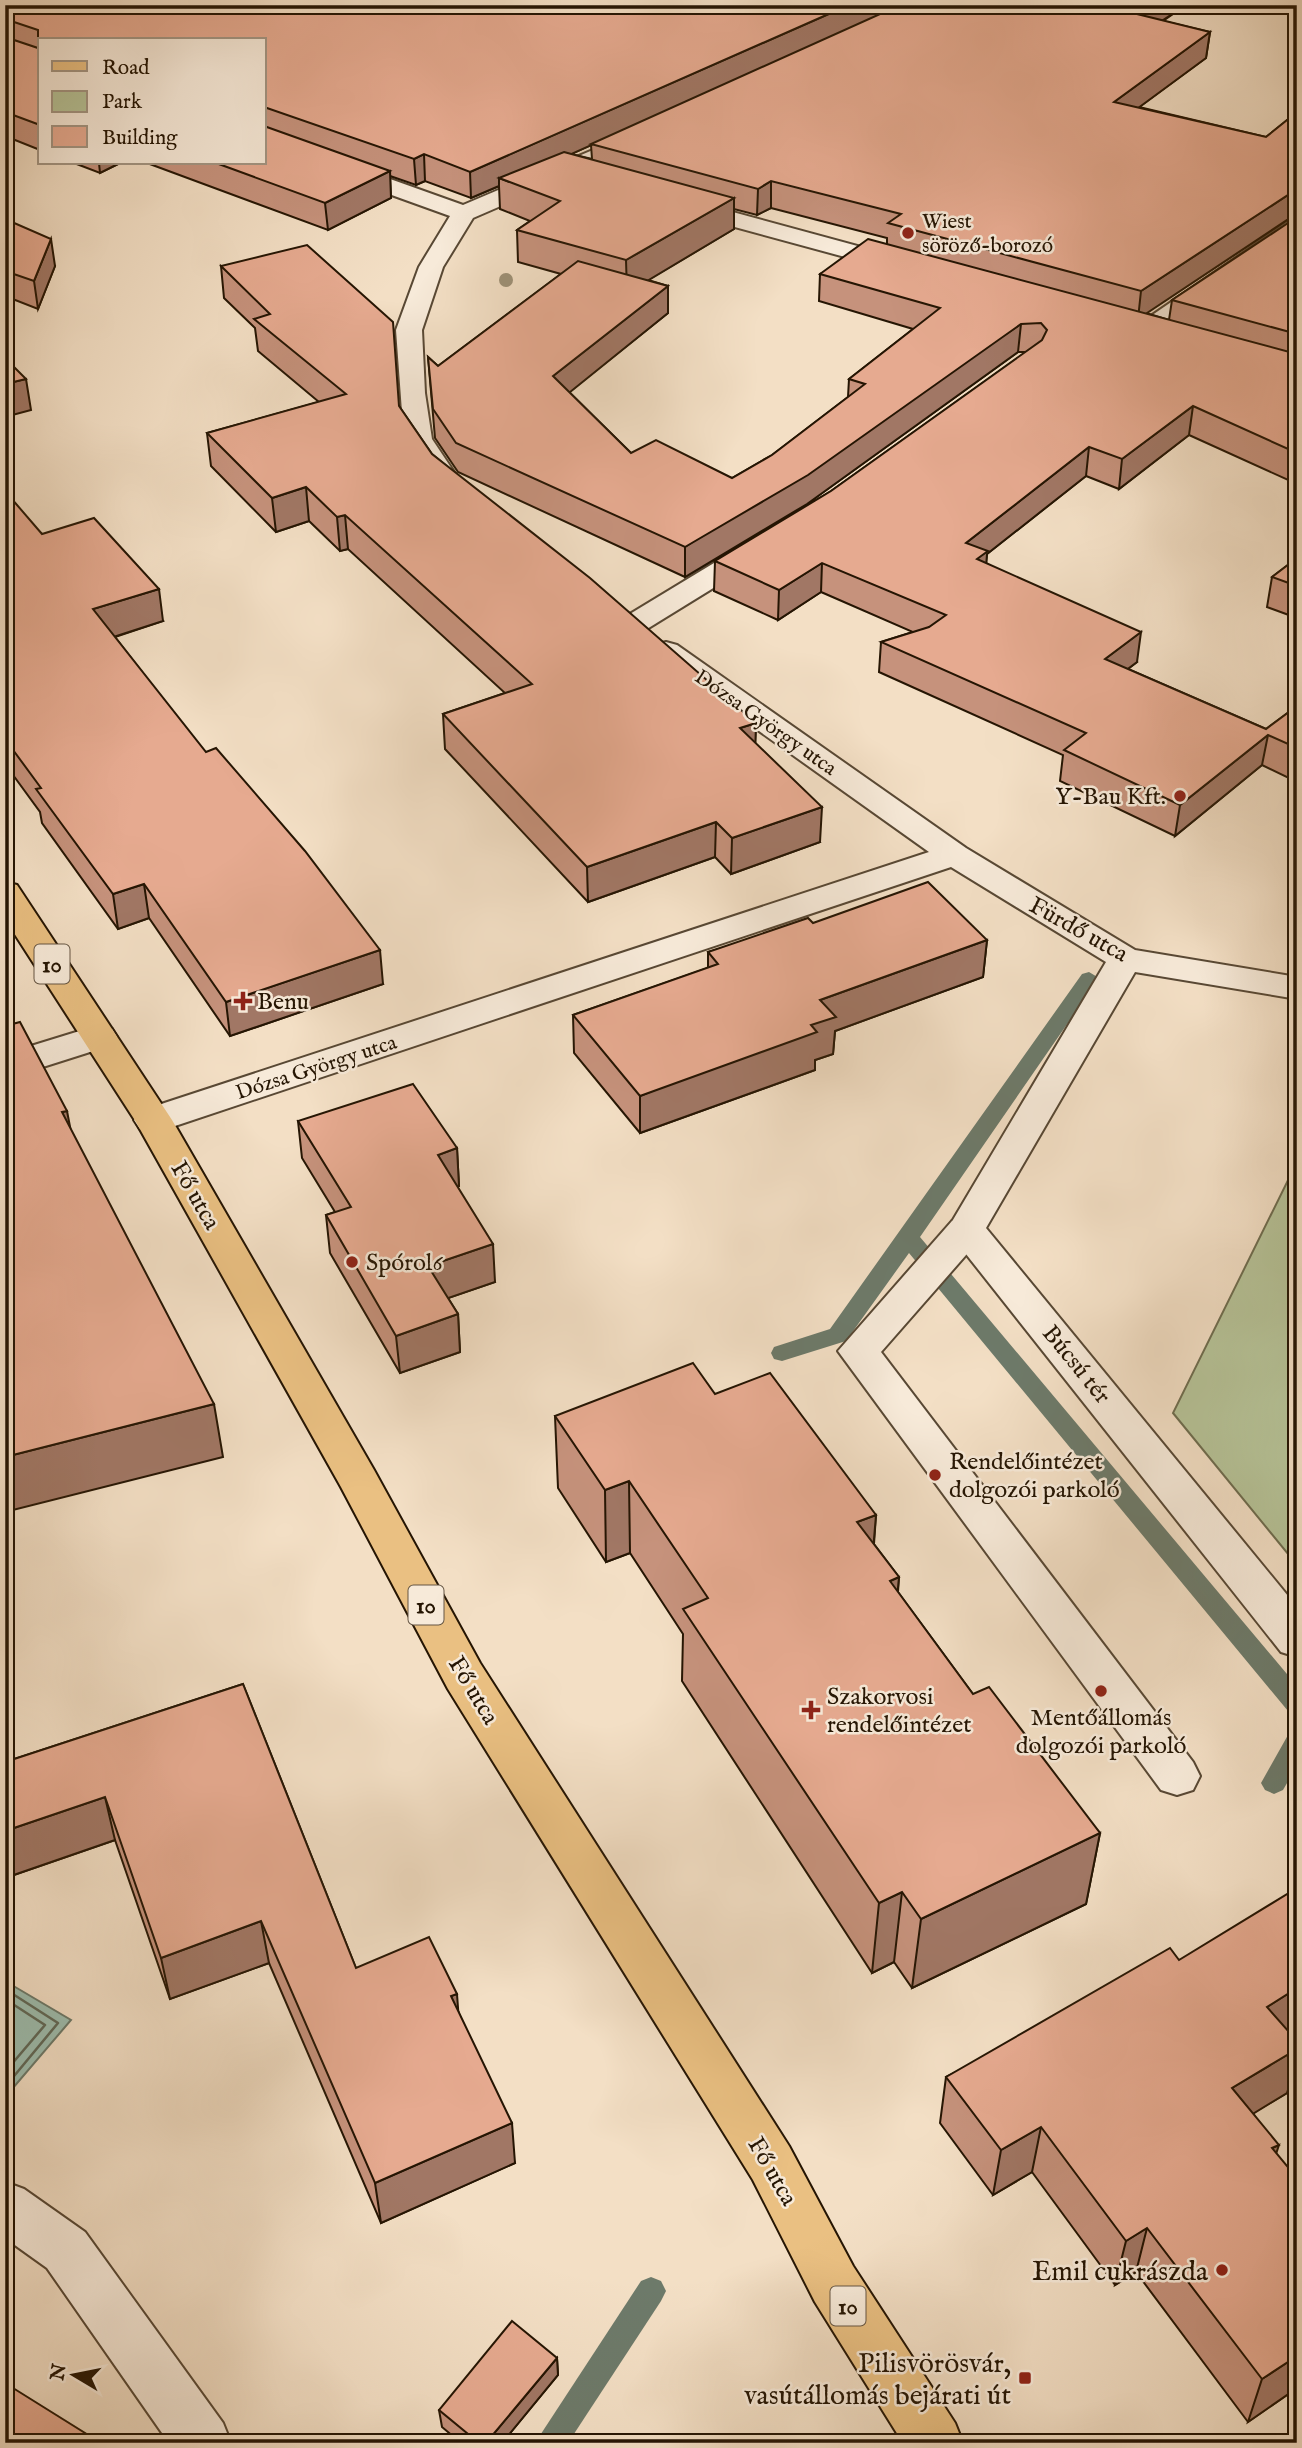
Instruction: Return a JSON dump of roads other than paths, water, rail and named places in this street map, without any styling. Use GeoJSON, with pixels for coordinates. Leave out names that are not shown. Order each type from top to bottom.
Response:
{"type":"FeatureCollection","features":[{"type":"Feature","properties":{"kind":"main road","name":"Fő utca"},"geometry":{"type":"LineString","coordinates":[[5,892],[153,1120],[359,1480],[464,1676],[771,2163],[834,2284],[936,2443]]}},
{"type":"Feature","properties":{"kind":"street"},"geometry":{"type":"LineString","coordinates":[[468,498],[446,480],[418,439],[409,330],[431,267],[464,213],[663,126]]}},
{"type":"Feature","properties":{"kind":"street"},"geometry":{"type":"LineString","coordinates":[[266,142],[464,213]]}},
{"type":"Feature","properties":{"kind":"street"},"geometry":{"type":"LineString","coordinates":[[562,172],[603,183]]}},
{"type":"Feature","properties":{"kind":"street"},"geometry":{"type":"LineString","coordinates":[[657,198],[926,272]]}},
{"type":"Feature","properties":{"kind":"street"},"geometry":{"type":"LineString","coordinates":[[1142,331],[1297,227]]}},
{"type":"Feature","properties":{"kind":"street"},"geometry":{"type":"LineString","coordinates":[[1115,324],[1168,338]]}},
{"type":"Feature","properties":{"kind":"street","name":"Dózsa György utca"},"geometry":{"type":"LineString","coordinates":[[783,533],[620,618],[954,855]]}},
{"type":"Feature","properties":{"kind":"street","name":"Dózsa György utca"},"geometry":{"type":"LineString","coordinates":[[153,1120],[954,855]]}},
{"type":"Feature","properties":{"kind":"street","name":"Fürdő utca"},"geometry":{"type":"LineString","coordinates":[[954,855],[1125,959],[1297,988]]}},
{"type":"Feature","properties":{"kind":"street"},"geometry":{"type":"LineString","coordinates":[[1125,959],[959,1238],[858,1351],[1177,1776]]}},
{"type":"Feature","properties":{"kind":"street"},"geometry":{"type":"LineString","coordinates":[[5,1067],[99,1037]]}},
{"type":"Feature","properties":{"kind":"street","name":"Búcsú tér"},"geometry":{"type":"LineString","coordinates":[[959,1238],[1297,1639]]}},
{"type":"Feature","properties":{"kind":"street"},"geometry":{"type":"LineString","coordinates":[[5,2207],[66,2250],[203,2443]]}},
{"type":"Feature","properties":{"kind":"water"},"geometry":{"type":"Polygon","coordinates":[[[5,1981],[71,2020],[7,2095],[5,2094],[5,1981]]]}},
{"type":"Feature","properties":{"kind":"waterway"},"geometry":{"type":"LineString","coordinates":[[909,1238],[1089,978]]}},
{"type":"Feature","properties":{"kind":"waterway"},"geometry":{"type":"LineString","coordinates":[[782,1353],[838,1335],[909,1238]]}},
{"type":"Feature","properties":{"kind":"waterway"},"geometry":{"type":"LineString","coordinates":[[909,1238],[1297,1704]]}},
{"type":"Feature","properties":{"kind":"waterway"},"geometry":{"type":"LineString","coordinates":[[1274,1783],[1297,1742]]}},
{"type":"Feature","properties":{"kind":"waterway"},"geometry":{"type":"LineString","coordinates":[[550,2443],[651,2291]]}},
{"type":"Feature","properties":{"kind":"place","name":"Wiest söröző-borozó"},"geometry":{"type":"Point","coordinates":[908,233]}},
{"type":"Feature","properties":{"kind":"place","name":"Y-Bau Kft."},"geometry":{"type":"Point","coordinates":[1180,796]}},
{"type":"Feature","properties":{"kind":"place","name":"Benu"},"geometry":{"type":"Point","coordinates":[243,1001]}},
{"type":"Feature","properties":{"kind":"place","name":"Spórol6"},"geometry":{"type":"Point","coordinates":[352,1262]}},
{"type":"Feature","properties":{"kind":"place","name":"Rendelőintézet dolgozói parkoló"},"geometry":{"type":"Point","coordinates":[935,1475]}},
{"type":"Feature","properties":{"kind":"place","name":"Mentőállomás dolgozói parkoló"},"geometry":{"type":"Point","coordinates":[1101,1691]}},
{"type":"Feature","properties":{"kind":"place","name":"Szakorvosi rendelőintézet"},"geometry":{"type":"Point","coordinates":[811,1710]}},
{"type":"Feature","properties":{"kind":"place","name":"Emil cukrászda"},"geometry":{"type":"Point","coordinates":[1222,2270]}},
{"type":"Feature","properties":{"kind":"place","name":"Pilisvörösvár, vasútállomás bejárati út"},"geometry":{"type":"Point","coordinates":[1025,2378]}}]}
